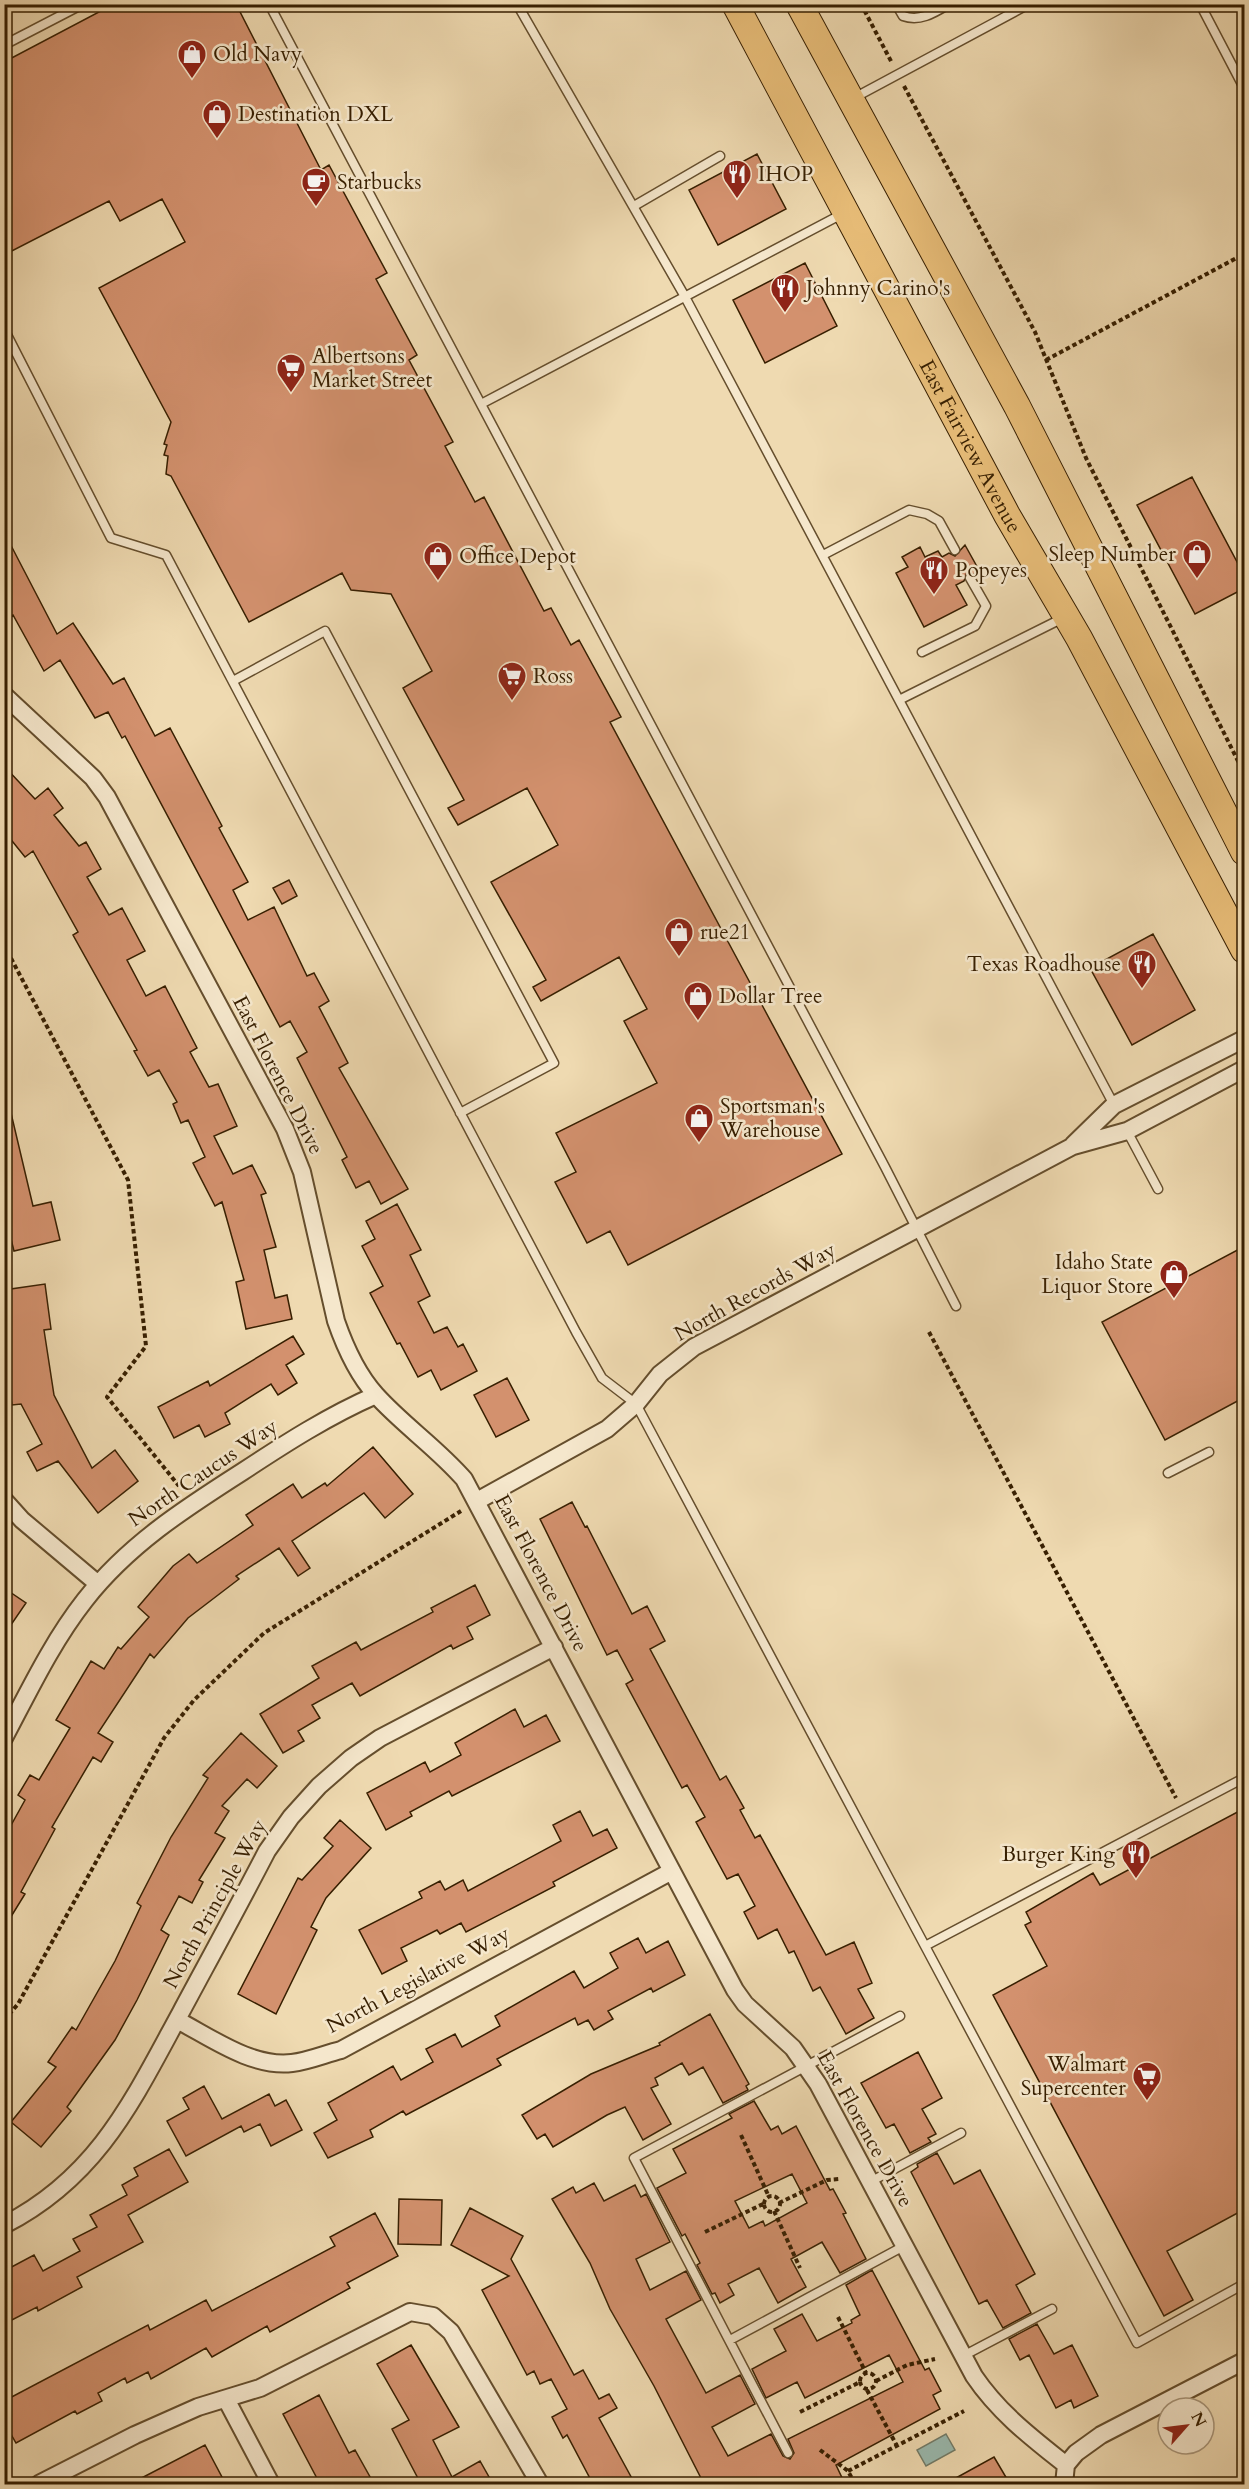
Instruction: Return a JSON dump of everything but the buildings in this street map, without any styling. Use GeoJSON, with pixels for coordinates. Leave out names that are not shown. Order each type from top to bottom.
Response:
{"type":"FeatureCollection","features":[{"type":"Feature","properties":{"kind":"main road","name":"East Fairview Avenue"},"geometry":{"type":"LineString","coordinates":[[735,4],[1007,514],[1066,616],[1245,950]]}},
{"type":"Feature","properties":{"kind":"main road"},"geometry":{"type":"LineString","coordinates":[[800,4],[1017,406],[1245,852]]}},
{"type":"Feature","properties":{"kind":"street","name":"East Florence Drive"},"geometry":{"type":"LineString","coordinates":[[4,695],[93,778],[107,797],[285,1129],[302,1172],[344,1343],[361,1376],[376,1395],[449,1462],[477,1501],[735,1990],[745,2004],[793,2048],[806,2065],[988,2398],[1007,2418],[1066,2465]]}},
{"type":"Feature","properties":{"kind":"street","name":"North Records Way"},"geometry":{"type":"LineString","coordinates":[[1073,1146],[1114,1105],[1245,1039]]}},
{"type":"Feature","properties":{"kind":"street","name":"North Records Way"},"geometry":{"type":"LineString","coordinates":[[477,1501],[607,1429],[636,1404],[660,1374],[694,1347],[1073,1146],[1127,1131],[1245,1070]]}},
{"type":"Feature","properties":{"kind":"street","name":"North Caucus Way"},"geometry":{"type":"LineString","coordinates":[[4,1737],[56,1641],[98,1584],[130,1550],[166,1521],[320,1421],[376,1395]]}},
{"type":"Feature","properties":{"kind":"street"},"geometry":{"type":"LineString","coordinates":[[4,1500],[22,1520],[98,1584]]}},
{"type":"Feature","properties":{"kind":"street","name":"North Principle Way"},"geometry":{"type":"LineString","coordinates":[[4,2225],[55,2193],[85,2166],[109,2138],[137,2093],[267,1851],[291,1817],[318,1786],[351,1758],[380,1738],[555,1647]]}},
{"type":"Feature","properties":{"kind":"street","name":"North Legislative Way"},"geometry":{"type":"LineString","coordinates":[[177,2020],[237,2052],[259,2060],[291,2063],[341,2050],[672,1871]]}},
{"type":"Feature","properties":{"kind":"street"},"geometry":{"type":"LineString","coordinates":[[39,2484],[135,2435],[198,2407],[260,2388],[410,2312],[433,2316],[451,2332],[540,2484]]}},
{"type":"Feature","properties":{"kind":"street"},"geometry":{"type":"LineString","coordinates":[[1064,2483],[1066,2465],[1076,2453],[1101,2435],[1242,2368]]}},
{"type":"Feature","properties":{"kind":"street"},"geometry":{"type":"LineString","coordinates":[[226,2399],[271,2484]]}},
{"type":"Feature","properties":{"kind":"lane"},"geometry":{"type":"LineString","coordinates":[[4,45],[82,4]]}},
{"type":"Feature","properties":{"kind":"lane"},"geometry":{"type":"LineString","coordinates":[[269,4],[918,1229],[956,1306]]}},
{"type":"Feature","properties":{"kind":"lane"},"geometry":{"type":"LineString","coordinates":[[517,4],[684,295],[1114,1105]]}},
{"type":"Feature","properties":{"kind":"lane"},"geometry":{"type":"LineString","coordinates":[[896,4],[903,16],[911,19],[928,16],[949,4]]}},
{"type":"Feature","properties":{"kind":"lane"},"geometry":{"type":"LineString","coordinates":[[850,100],[1029,4]]}},
{"type":"Feature","properties":{"kind":"lane"},"geometry":{"type":"LineString","coordinates":[[1200,4],[1245,88]]}},
{"type":"Feature","properties":{"kind":"lane"},"geometry":{"type":"LineString","coordinates":[[634,206],[720,156]]}},
{"type":"Feature","properties":{"kind":"lane"},"geometry":{"type":"LineString","coordinates":[[480,404],[846,211]]}},
{"type":"Feature","properties":{"kind":"lane"},"geometry":{"type":"LineString","coordinates":[[4,329],[111,538],[166,555],[602,1378],[636,1404],[1137,2343],[1245,2284]]}},
{"type":"Feature","properties":{"kind":"lane"},"geometry":{"type":"LineString","coordinates":[[822,555],[909,510],[927,514],[939,521],[955,550]]}},
{"type":"Feature","properties":{"kind":"lane"},"geometry":{"type":"LineString","coordinates":[[922,652],[975,626],[986,606],[970,578]]}},
{"type":"Feature","properties":{"kind":"lane"},"geometry":{"type":"LineString","coordinates":[[899,700],[1066,616]]}},
{"type":"Feature","properties":{"kind":"lane"},"geometry":{"type":"LineString","coordinates":[[233,681],[325,631],[554,1063],[460,1113]]}},
{"type":"Feature","properties":{"kind":"lane"},"geometry":{"type":"LineString","coordinates":[[1127,1131],[1158,1189]]}},
{"type":"Feature","properties":{"kind":"lane"},"geometry":{"type":"LineString","coordinates":[[1168,1473],[1209,1452]]}},
{"type":"Feature","properties":{"kind":"lane"},"geometry":{"type":"LineString","coordinates":[[925,1946],[1245,1778]]}},
{"type":"Feature","properties":{"kind":"lane"},"geometry":{"type":"LineString","coordinates":[[788,2453],[634,2158],[900,2016]]}},
{"type":"Feature","properties":{"kind":"lane"},"geometry":{"type":"LineString","coordinates":[[870,2182],[961,2133]]}},
{"type":"Feature","properties":{"kind":"lane"},"geometry":{"type":"LineString","coordinates":[[729,2340],[904,2246]]}},
{"type":"Feature","properties":{"kind":"lane"},"geometry":{"type":"LineString","coordinates":[[963,2356],[1052,2309]]}},
{"type":"Feature","properties":{"kind":"path"},"geometry":{"type":"LineString","coordinates":[[861,4],[1035,332],[1086,458],[1245,773]]}},
{"type":"Feature","properties":{"kind":"path"},"geometry":{"type":"LineString","coordinates":[[1046,360],[1245,254]]}},
{"type":"Feature","properties":{"kind":"path"},"geometry":{"type":"LineString","coordinates":[[4,945],[128,1180],[146,1346],[107,1396],[179,1486]]}},
{"type":"Feature","properties":{"kind":"path"},"geometry":{"type":"LineString","coordinates":[[929,1332],[1177,1798]]}},
{"type":"Feature","properties":{"kind":"path"},"geometry":{"type":"LineString","coordinates":[[4,2020],[18,2004],[164,1738],[194,1700],[264,1633],[461,1510]]}},
{"type":"Feature","properties":{"kind":"path"},"geometry":{"type":"LineString","coordinates":[[741,2135],[769,2197]]}},
{"type":"Feature","properties":{"kind":"path"},"geometry":{"type":"LineString","coordinates":[[774,2211],[780,2203],[827,2180],[839,2179]]}},
{"type":"Feature","properties":{"kind":"path"},"geometry":{"type":"LineString","coordinates":[[769,2197],[776,2198],[780,2203]]}},
{"type":"Feature","properties":{"kind":"path"},"geometry":{"type":"LineString","coordinates":[[705,2232],[765,2203],[769,2197]]}},
{"type":"Feature","properties":{"kind":"path"},"geometry":{"type":"LineString","coordinates":[[765,2203],[767,2210],[774,2211]]}},
{"type":"Feature","properties":{"kind":"path"},"geometry":{"type":"LineString","coordinates":[[774,2211],[800,2268]]}},
{"type":"Feature","properties":{"kind":"path"},"geometry":{"type":"LineString","coordinates":[[838,2317],[866,2373],[873,2375],[876,2381]]}},
{"type":"Feature","properties":{"kind":"path"},"geometry":{"type":"LineString","coordinates":[[867,2390],[874,2386],[876,2381],[907,2365],[935,2359]]}},
{"type":"Feature","properties":{"kind":"path"},"geometry":{"type":"LineString","coordinates":[[800,2412],[860,2382],[861,2377],[866,2373]]}},
{"type":"Feature","properties":{"kind":"path"},"geometry":{"type":"LineString","coordinates":[[860,2382],[867,2390],[897,2446]]}},
{"type":"Feature","properties":{"kind":"path"},"geometry":{"type":"LineString","coordinates":[[848,2471],[964,2411]]}},
{"type":"Feature","properties":{"kind":"path"},"geometry":{"type":"LineString","coordinates":[[820,2450],[848,2471],[855,2484]]}},
{"type":"Feature","properties":{"kind":"water"},"geometry":{"type":"Polygon","coordinates":[[[946,2434],[955,2450],[926,2466],[917,2450],[946,2434]]]}},
{"type":"Feature","properties":{"kind":"place","name":"Old Navy"},"geometry":{"type":"Point","coordinates":[192,80]}},
{"type":"Feature","properties":{"kind":"place","name":"Destination DXL"},"geometry":{"type":"Point","coordinates":[217,140]}},
{"type":"Feature","properties":{"kind":"place","name":"IHOP"},"geometry":{"type":"Point","coordinates":[737,200]}},
{"type":"Feature","properties":{"kind":"place","name":"Starbucks"},"geometry":{"type":"Point","coordinates":[316,208]}},
{"type":"Feature","properties":{"kind":"place","name":"Johnny Carino's"},"geometry":{"type":"Point","coordinates":[785,314]}},
{"type":"Feature","properties":{"kind":"place","name":"Albertsons Market Street"},"geometry":{"type":"Point","coordinates":[291,394]}},
{"type":"Feature","properties":{"kind":"place","name":"Sleep Number"},"geometry":{"type":"Point","coordinates":[1197,580]}},
{"type":"Feature","properties":{"kind":"place","name":"Office Depot"},"geometry":{"type":"Point","coordinates":[438,582]}},
{"type":"Feature","properties":{"kind":"place","name":"Popeyes"},"geometry":{"type":"Point","coordinates":[934,596]}},
{"type":"Feature","properties":{"kind":"place","name":"Ross"},"geometry":{"type":"Point","coordinates":[512,702]}},
{"type":"Feature","properties":{"kind":"place","name":"rue21"},"geometry":{"type":"Point","coordinates":[679,958]}},
{"type":"Feature","properties":{"kind":"place","name":"Texas Roadhouse"},"geometry":{"type":"Point","coordinates":[1142,990]}},
{"type":"Feature","properties":{"kind":"place","name":"Dollar Tree"},"geometry":{"type":"Point","coordinates":[698,1022]}},
{"type":"Feature","properties":{"kind":"place","name":"Sportsman's Warehouse"},"geometry":{"type":"Point","coordinates":[699,1144]}},
{"type":"Feature","properties":{"kind":"place","name":"Idaho State Liquor Store"},"geometry":{"type":"Point","coordinates":[1174,1300]}},
{"type":"Feature","properties":{"kind":"place","name":"Burger King"},"geometry":{"type":"Point","coordinates":[1136,1880]}},
{"type":"Feature","properties":{"kind":"place","name":"Walmart Supercenter"},"geometry":{"type":"Point","coordinates":[1147,2102]}}]}
